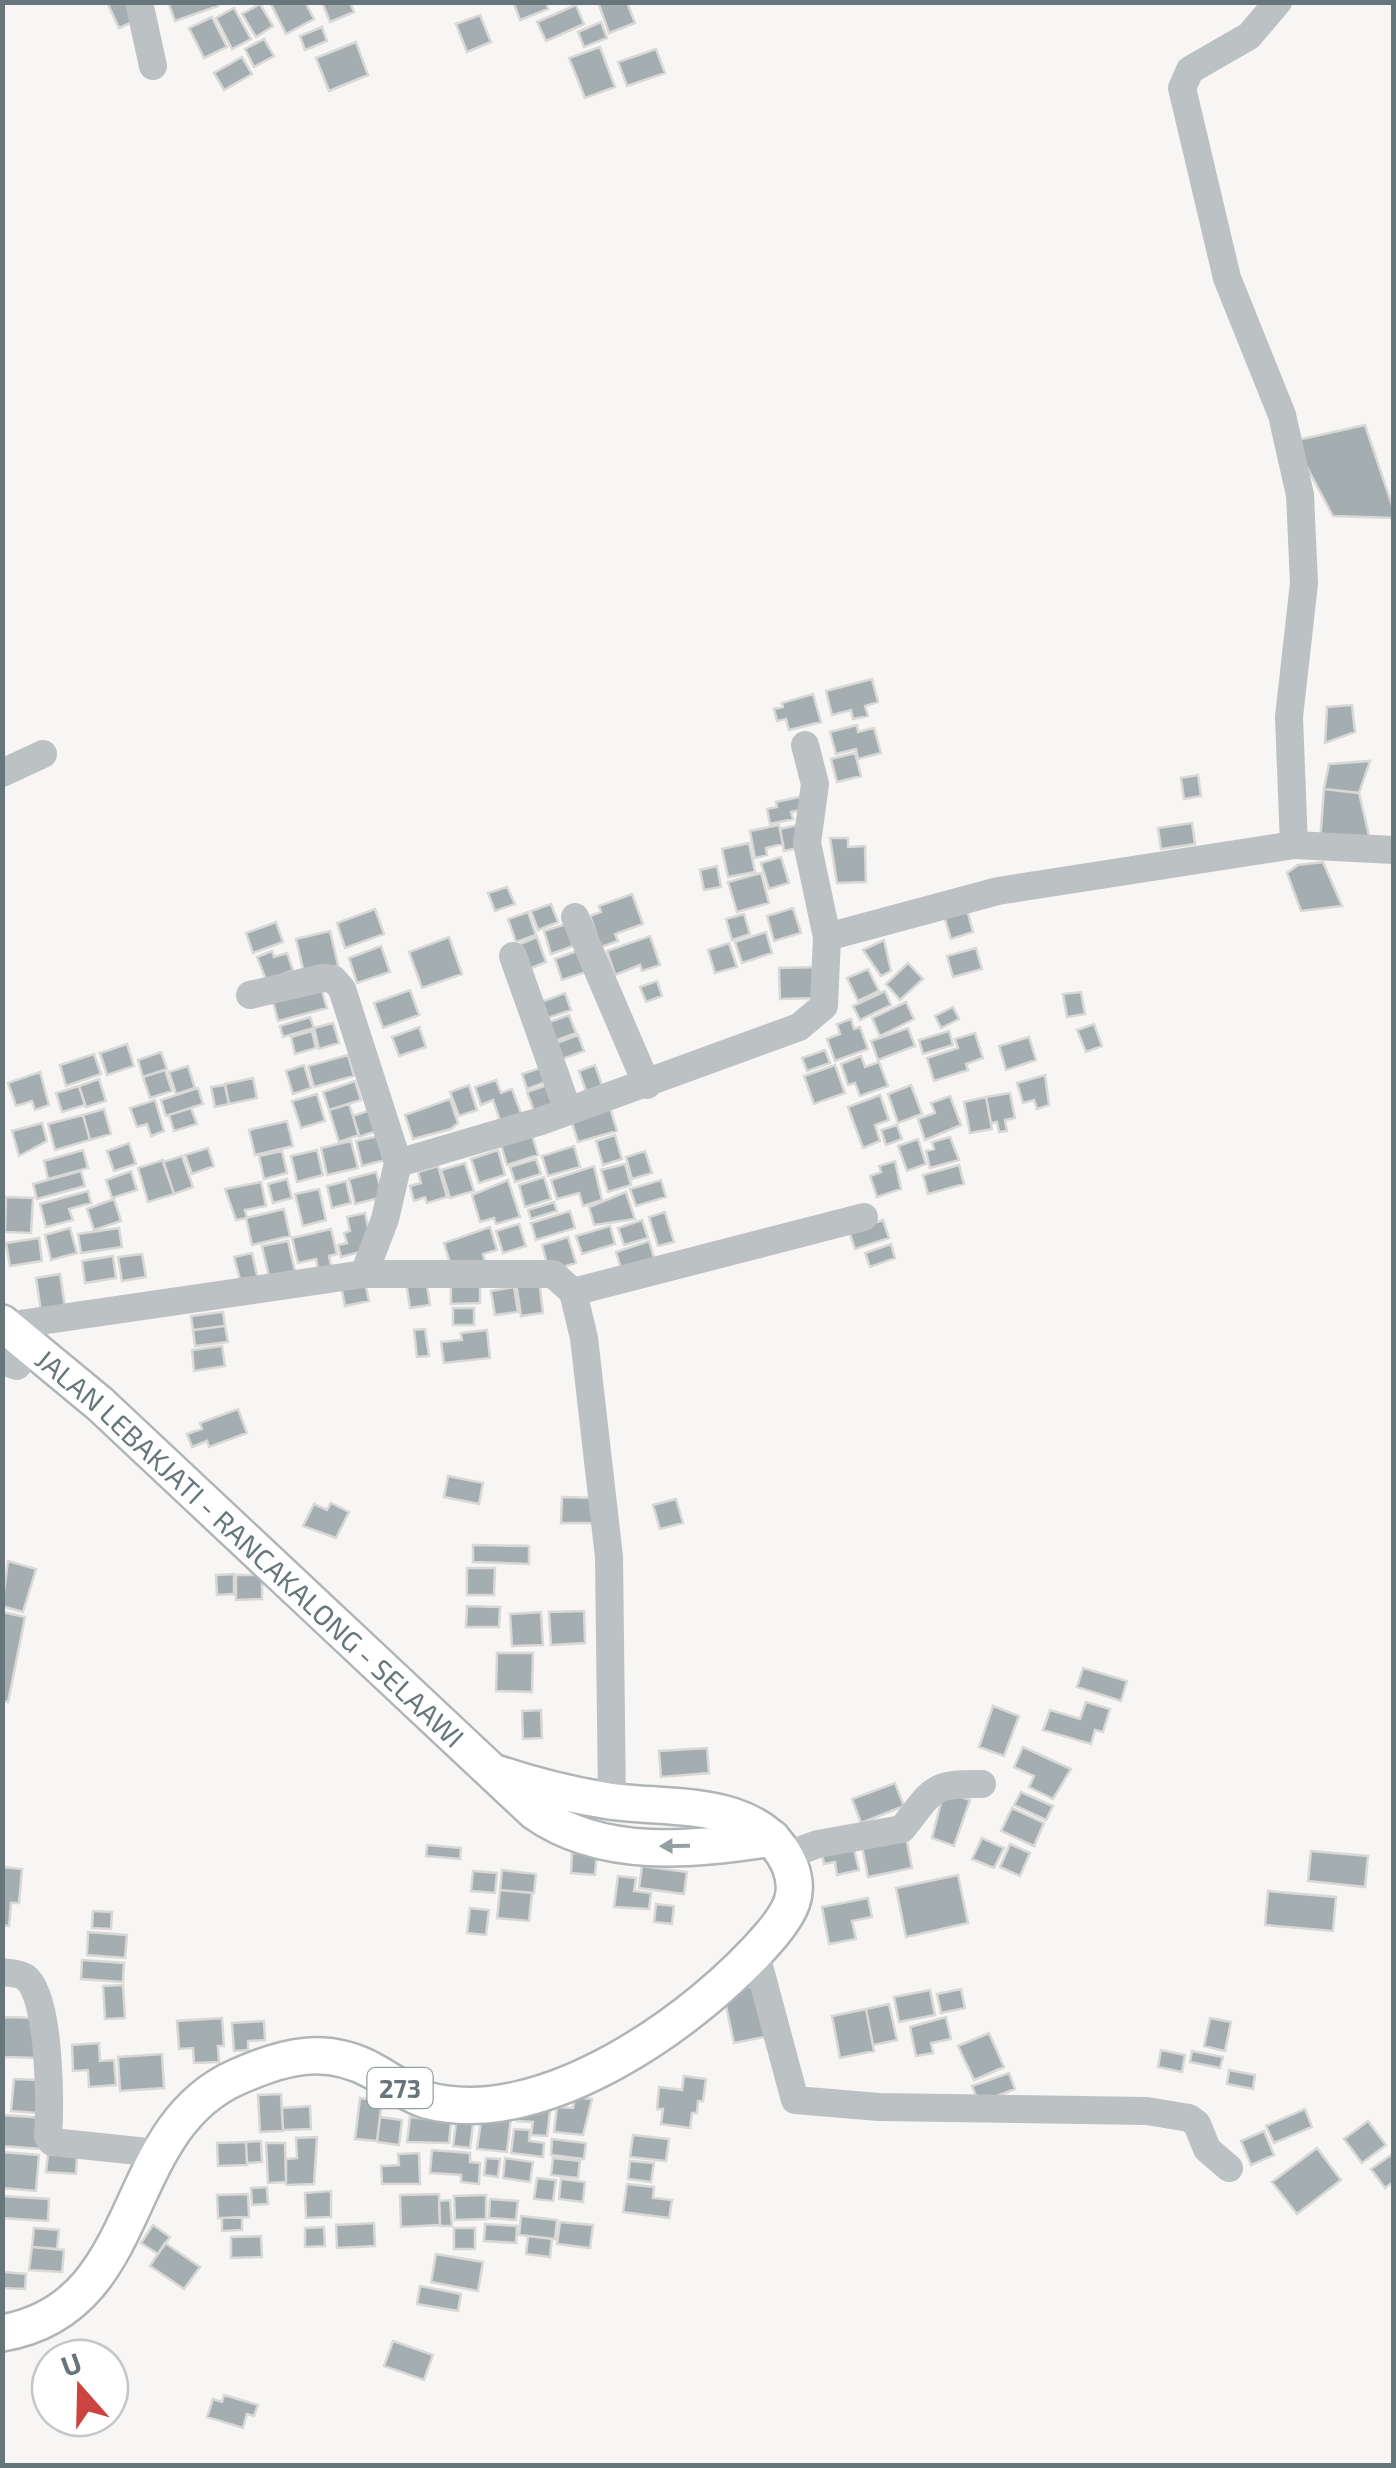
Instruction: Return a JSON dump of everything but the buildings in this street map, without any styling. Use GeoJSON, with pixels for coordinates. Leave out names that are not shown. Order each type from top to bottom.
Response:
{"type":"FeatureCollection","features":[{"type":"Feature","properties":{"kind":"main road","name":"JALAN LEBAKJATI - RANCAKALONG - SELAAWI"},"geometry":{"type":"LineString","coordinates":[[10,1339],[100,1404],[548,1821],[595,1841],[779,1847]]}},
{"type":"Feature","properties":{"kind":"main road","name":"JALAN LEBAKJATI - RANCAKALONG - SELAAWI"},"geometry":{"type":"LineString","coordinates":[[499,1774],[547,1789],[612,1801],[735,1816],[779,1847]]}},
{"type":"Feature","properties":{"kind":"main road","name":"273"},"geometry":{"type":"LineString","coordinates":[[2,2333],[48,2319],[91,2284],[136,2205],[157,2153],[176,2126],[214,2088],[299,2056],[321,2053],[345,2057],[424,2099],[455,2104],[506,2102],[537,2093],[651,2040],[681,2020],[756,1955],[792,1906],[796,1890],[779,1847]]}},
{"type":"Feature","properties":{"kind":"street"},"geometry":{"type":"LineString","coordinates":[[139,2],[154,66]]}},
{"type":"Feature","properties":{"kind":"street"},"geometry":{"type":"LineString","coordinates":[[1278,2],[1249,36],[1190,70],[1182,88],[1227,278],[1286,428],[1300,494],[1304,583],[1289,716],[1294,845]]}},
{"type":"Feature","properties":{"kind":"street"},"geometry":{"type":"LineString","coordinates":[[398,1162],[647,1084],[814,1018],[826,998],[827,937],[808,843],[814,784],[805,745]]}},
{"type":"Feature","properties":{"kind":"street"},"geometry":{"type":"LineString","coordinates":[[2,772],[44,754]]}},
{"type":"Feature","properties":{"kind":"street"},"geometry":{"type":"LineString","coordinates":[[827,937],[998,890],[1294,845],[1394,850]]}},
{"type":"Feature","properties":{"kind":"street"},"geometry":{"type":"LineString","coordinates":[[575,917],[647,1084]]}},
{"type":"Feature","properties":{"kind":"street"},"geometry":{"type":"LineString","coordinates":[[513,956],[568,1111]]}},
{"type":"Feature","properties":{"kind":"street"},"geometry":{"type":"LineString","coordinates":[[250,995],[322,978],[332,980],[342,989],[398,1162],[385,1219],[364,1274]]}},
{"type":"Feature","properties":{"kind":"street"},"geometry":{"type":"LineString","coordinates":[[572,1292],[864,1217]]}},
{"type":"Feature","properties":{"kind":"street"},"geometry":{"type":"LineString","coordinates":[[10,1339],[364,1274],[552,1274],[572,1292],[584,1338],[609,1558],[612,1801]]}},
{"type":"Feature","properties":{"kind":"street"},"geometry":{"type":"LineString","coordinates":[[779,1847],[902,1830],[930,1790],[946,1783],[982,1784]]}},
{"type":"Feature","properties":{"kind":"street"},"geometry":{"type":"LineString","coordinates":[[756,1955],[795,2100],[878,2107],[1147,2111],[1189,2118],[1216,2160],[1229,2168]]}},
{"type":"Feature","properties":{"kind":"street"},"geometry":{"type":"LineString","coordinates":[[2,1972],[24,1976],[30,1983],[41,2018],[50,2073],[48,2137],[52,2142],[157,2153]]}}]}
